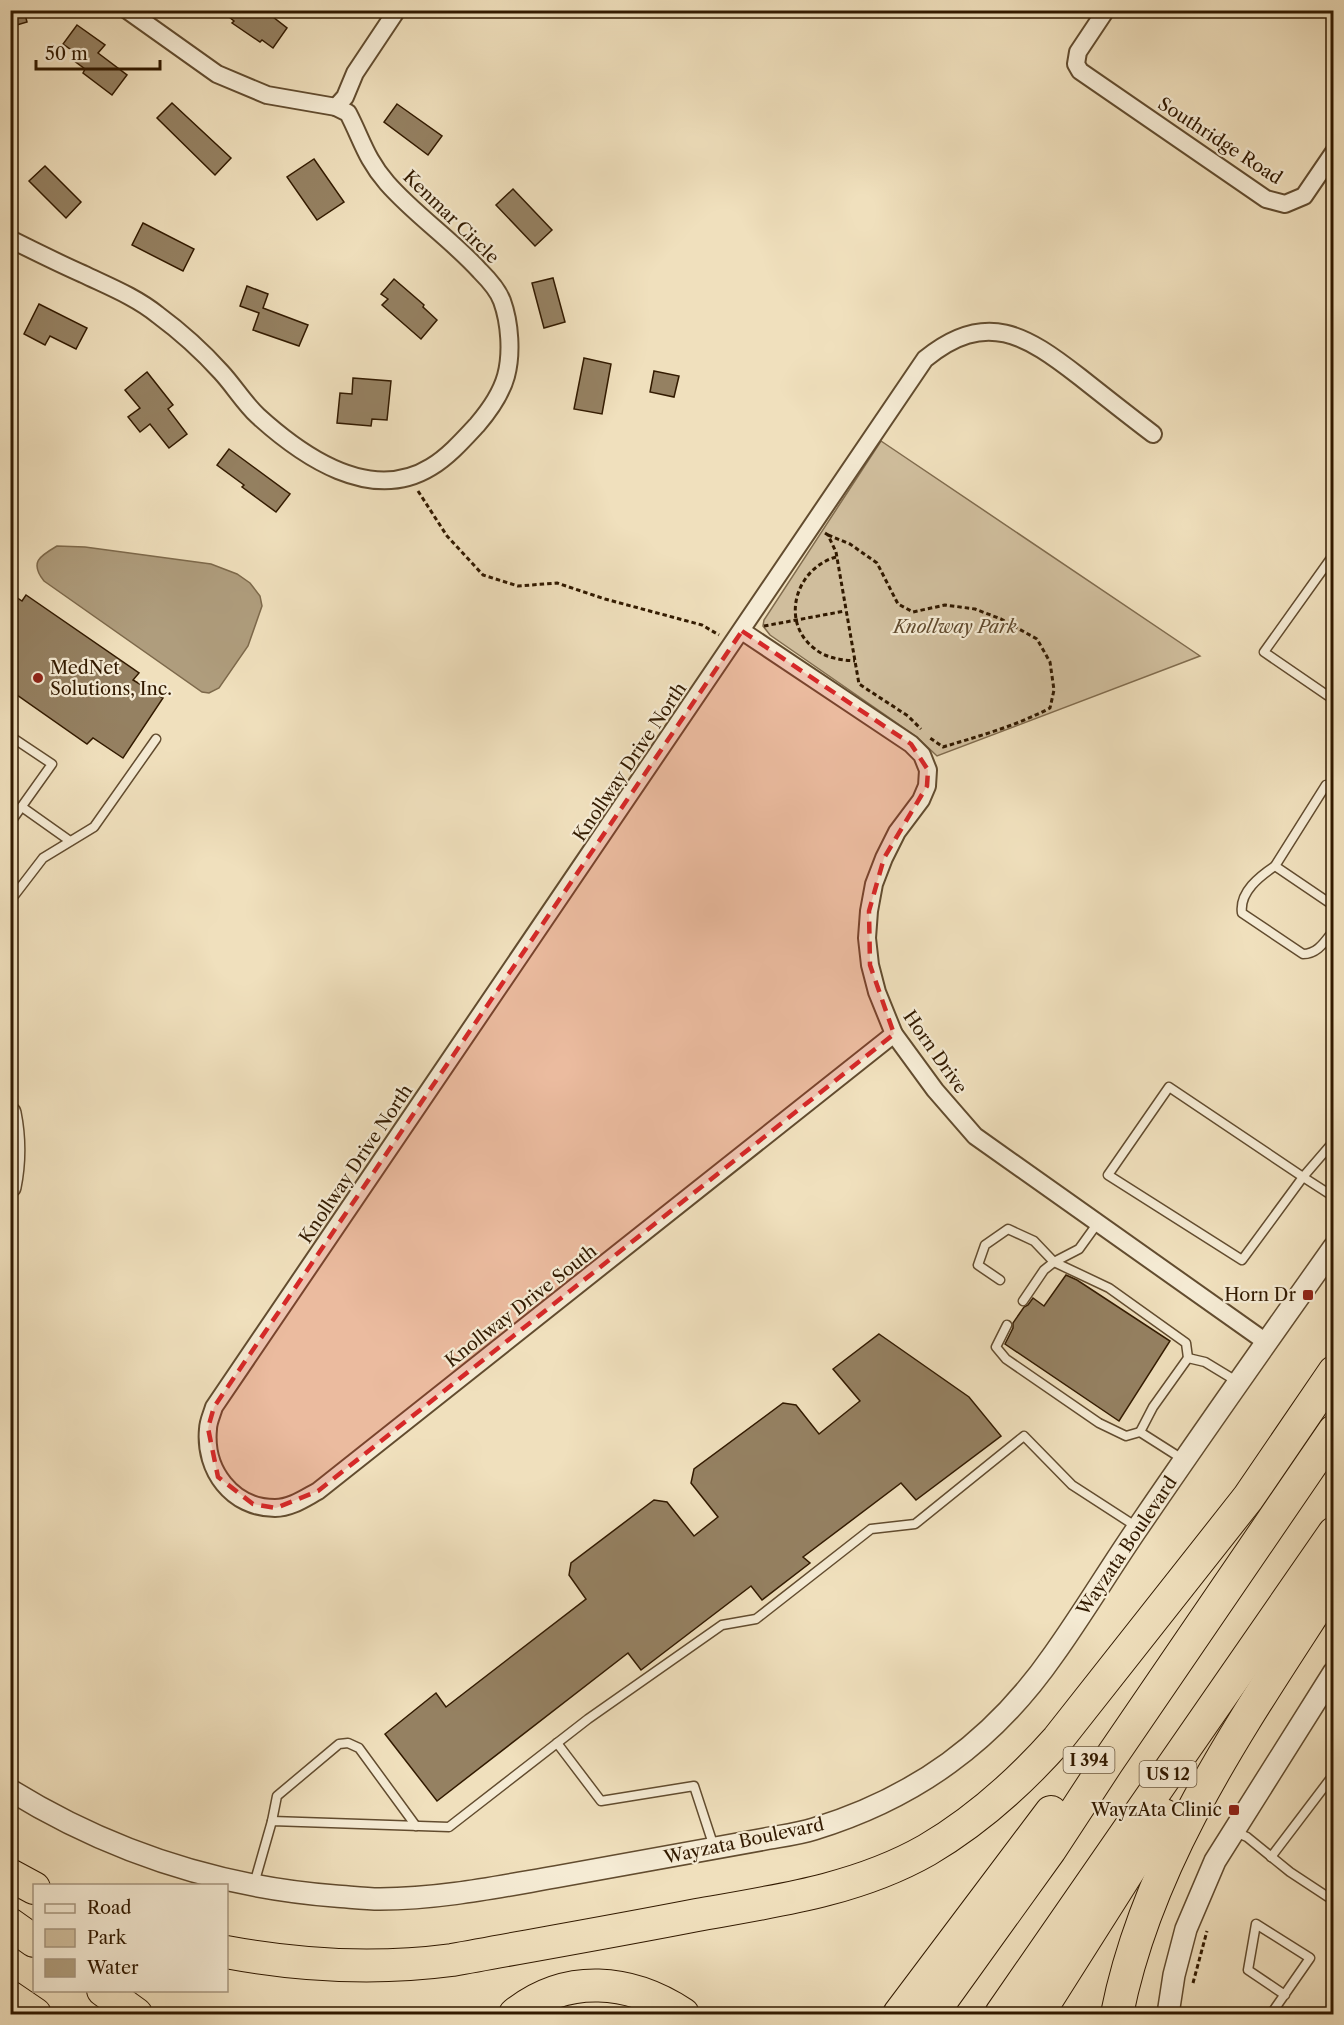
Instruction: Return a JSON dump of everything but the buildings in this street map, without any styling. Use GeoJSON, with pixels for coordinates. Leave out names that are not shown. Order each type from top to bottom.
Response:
{"type":"FeatureCollection","features":[{"type":"Feature","properties":{"kind":"highway"},"geometry":{"type":"LineString","coordinates":[[228,1952],[310,1964],[357,1967],[452,1960],[799,1897],[865,1878],[926,1850],[988,1809],[1030,1770],[1058,1739],[1248,1498],[1334,1372]]}},
{"type":"Feature","properties":{"kind":"highway","name":"I 394"},"geometry":{"type":"LineString","coordinates":[[899,2014],[1059,1802],[1171,1648],[1282,1508],[1334,1431]]}},
{"type":"Feature","properties":{"kind":"highway","name":"US 12"},"geometry":{"type":"LineString","coordinates":[[932,2014],[1050,1850],[1282,1508]]}},
{"type":"Feature","properties":{"kind":"highway"},"geometry":{"type":"LineString","coordinates":[[1038,2014],[1140,1855],[1334,1534]]}},
{"type":"Feature","properties":{"kind":"highway","name":"US 12"},"geometry":{"type":"LineString","coordinates":[[1001,2014],[1334,1534]]}},
{"type":"Feature","properties":{"kind":"highway"},"geometry":{"type":"LineString","coordinates":[[1117,2014],[1138,1936],[1188,1817],[1258,1698],[1334,1581]]}},
{"type":"Feature","properties":{"kind":"highway"},"geometry":{"type":"LineString","coordinates":[[10,1875],[33,1887]]}},
{"type":"Feature","properties":{"kind":"highway"},"geometry":{"type":"LineString","coordinates":[[10,1924],[33,1940]]}},
{"type":"Feature","properties":{"kind":"highway"},"geometry":{"type":"LineString","coordinates":[[515,2014],[529,2004],[558,1991],[606,1985],[643,1994],[683,2014]]}},
{"type":"Feature","properties":{"kind":"highway"},"geometry":{"type":"LineString","coordinates":[[106,1992],[136,2014]]}},
{"type":"Feature","properties":{"kind":"highway"},"geometry":{"type":"LineString","coordinates":[[10,1997],[35,2014]]}},
{"type":"Feature","properties":{"kind":"street"},"geometry":{"type":"LineString","coordinates":[[127,10],[217,74],[267,95],[336,107],[345,97],[355,73],[397,10]]}},
{"type":"Feature","properties":{"kind":"street","name":"Southridge Road"},"geometry":{"type":"LineString","coordinates":[[1106,10],[1078,52],[1076,64],[1080,71],[1266,199],[1285,204],[1304,196],[1334,152]]}},
{"type":"Feature","properties":{"kind":"street","name":"Kenmar Circle"},"geometry":{"type":"LineString","coordinates":[[10,239],[117,290],[156,313],[191,342],[223,374],[256,414],[302,452],[327,466],[374,480],[410,476],[432,467],[455,447],[478,424],[496,398],[506,376],[509,346],[507,322],[502,300],[490,281],[389,185],[363,150],[348,113],[336,107]]}},
{"type":"Feature","properties":{"kind":"street","name":"Knollway Drive North"},"geometry":{"type":"LineString","coordinates":[[214,1407],[926,359],[942,346],[963,336],[986,331],[1007,333],[1028,340],[1048,352],[1153,434]]}},
{"type":"Feature","properties":{"kind":"street","name":"Horn Drive"},"geometry":{"type":"LineString","coordinates":[[738,638],[911,744],[922,755],[928,770],[927,786],[921,800],[897,832],[884,858],[874,884],[867,938],[870,965],[894,1034],[935,1090],[975,1136],[1266,1342]]}},
{"type":"Feature","properties":{"kind":"street","name":"Knollway Drive South"},"geometry":{"type":"LineString","coordinates":[[214,1407],[208,1428],[210,1458],[218,1477],[231,1492],[253,1504],[276,1508],[295,1503],[318,1491],[894,1034]]}},
{"type":"Feature","properties":{"kind":"street"},"geometry":{"type":"LineString","coordinates":[[10,1113],[14,1131],[14,1167],[10,1187]]}},
{"type":"Feature","properties":{"kind":"street","name":"Wayzata Boulevard"},"geometry":{"type":"LineString","coordinates":[[10,1790],[44,1811],[96,1837],[155,1860],[201,1874],[305,1894],[380,1899],[457,1895],[714,1849],[821,1827],[901,1794],[944,1767],[983,1736],[1020,1698],[1053,1655],[1184,1460],[1334,1247]]}},
{"type":"Feature","properties":{"kind":"street"},"geometry":{"type":"LineString","coordinates":[[1168,2014],[1180,1952],[1193,1911],[1215,1861],[1334,1672]]}},
{"type":"Feature","properties":{"kind":"lane"},"geometry":{"type":"LineString","coordinates":[[1334,554],[1264,652],[1334,700]]}},
{"type":"Feature","properties":{"kind":"lane"},"geometry":{"type":"LineString","coordinates":[[10,736],[52,764],[10,823]]}},
{"type":"Feature","properties":{"kind":"lane"},"geometry":{"type":"LineString","coordinates":[[10,901],[43,858],[94,827],[156,739]]}},
{"type":"Feature","properties":{"kind":"lane"},"geometry":{"type":"LineString","coordinates":[[1334,790],[1326,785],[1275,866],[1260,876],[1241,906],[1242,913],[1303,954],[1315,951],[1334,930]]}},
{"type":"Feature","properties":{"kind":"lane"},"geometry":{"type":"LineString","coordinates":[[22,807],[70,842]]}},
{"type":"Feature","properties":{"kind":"lane"},"geometry":{"type":"LineString","coordinates":[[1275,866],[1334,906]]}},
{"type":"Feature","properties":{"kind":"lane"},"geometry":{"type":"LineString","coordinates":[[1334,1141],[1303,1178],[1242,1260],[1108,1175],[1169,1087],[1303,1178],[1334,1197]]}},
{"type":"Feature","properties":{"kind":"lane"},"geometry":{"type":"LineString","coordinates":[[1023,1301],[1044,1270],[1079,1249],[1097,1224]]}},
{"type":"Feature","properties":{"kind":"lane"},"geometry":{"type":"LineString","coordinates":[[1000,1280],[978,1265],[985,1245],[1008,1229],[1034,1241],[1054,1262],[1109,1288],[1186,1343],[1188,1358],[1153,1407],[1140,1432],[1126,1436],[1099,1423],[1006,1359],[996,1347],[1007,1325]]}},
{"type":"Feature","properties":{"kind":"lane"},"geometry":{"type":"LineString","coordinates":[[1188,1358],[1205,1362],[1238,1382]]}},
{"type":"Feature","properties":{"kind":"lane"},"geometry":{"type":"LineString","coordinates":[[1140,1432],[1184,1460]]}},
{"type":"Feature","properties":{"kind":"lane"},"geometry":{"type":"LineString","coordinates":[[272,1821],[449,1827],[588,1719],[722,1625],[756,1619],[871,1529],[915,1524],[1024,1436],[1072,1485],[1138,1528]]}},
{"type":"Feature","properties":{"kind":"lane"},"geometry":{"type":"LineString","coordinates":[[253,1885],[277,1796],[339,1744],[348,1743],[359,1748],[416,1826]]}},
{"type":"Feature","properties":{"kind":"lane"},"geometry":{"type":"LineString","coordinates":[[557,1743],[601,1801],[693,1786],[714,1849]]}},
{"type":"Feature","properties":{"kind":"lane"},"geometry":{"type":"LineString","coordinates":[[1271,1857],[1334,1774]]}},
{"type":"Feature","properties":{"kind":"lane"},"geometry":{"type":"LineString","coordinates":[[1232,1831],[1247,1837],[1290,1872],[1334,1901]]}},
{"type":"Feature","properties":{"kind":"lane"},"geometry":{"type":"LineString","coordinates":[[1271,2014],[1285,1995],[1310,1958],[1256,1924],[1248,1970],[1285,1995]]}},
{"type":"Feature","properties":{"kind":"path"},"geometry":{"type":"LineString","coordinates":[[410,476],[447,536],[483,575],[518,586],[557,583],[605,599],[702,625],[738,638],[795,619],[845,611]]}},
{"type":"Feature","properties":{"kind":"path"},"geometry":{"type":"LineString","coordinates":[[813,525],[828,535],[850,544],[877,563],[898,604],[913,612],[945,605],[975,609],[1001,619],[1037,639],[1050,662],[1054,690],[1050,708],[988,734],[943,747],[930,738]]}},
{"type":"Feature","properties":{"kind":"path"},"geometry":{"type":"LineString","coordinates":[[828,535],[837,557],[859,684],[908,716],[922,730]]}},
{"type":"Feature","properties":{"kind":"path"},"geometry":{"type":"LineString","coordinates":[[837,557],[824,561],[804,580],[797,595],[795,619],[805,640],[815,650],[828,656],[855,661]]}},
{"type":"Feature","properties":{"kind":"highlighted area"},"geometry":{"type":"Polygon","coordinates":[[[742,631],[911,744],[928,770],[927,786],[884,858],[869,911],[870,965],[894,1034],[318,1491],[276,1508],[253,1504],[218,1477],[208,1428],[214,1407],[742,631]]]}},
{"type":"Feature","properties":{"kind":"green space","name":"Knollway Park"},"geometry":{"type":"Polygon","coordinates":[[[881,441],[1200,656],[937,756],[917,737],[770,635],[763,626],[764,620],[881,441]]]}},
{"type":"Feature","properties":{"kind":"water"},"geometry":{"type":"Polygon","coordinates":[[[57,546],[85,547],[211,564],[237,574],[250,583],[260,596],[262,606],[248,646],[219,688],[209,693],[202,692],[44,581],[37,569],[38,560],[57,546]]]}},
{"type":"Feature","properties":{"kind":"place","name":"MedNet Solutions, Inc."},"geometry":{"type":"Point","coordinates":[38,678]}},
{"type":"Feature","properties":{"kind":"place","name":"Horn Dr"},"geometry":{"type":"Point","coordinates":[1308,1295]}},
{"type":"Feature","properties":{"kind":"place","name":"WayzAta Clinic"},"geometry":{"type":"Point","coordinates":[1234,1810]}}]}
